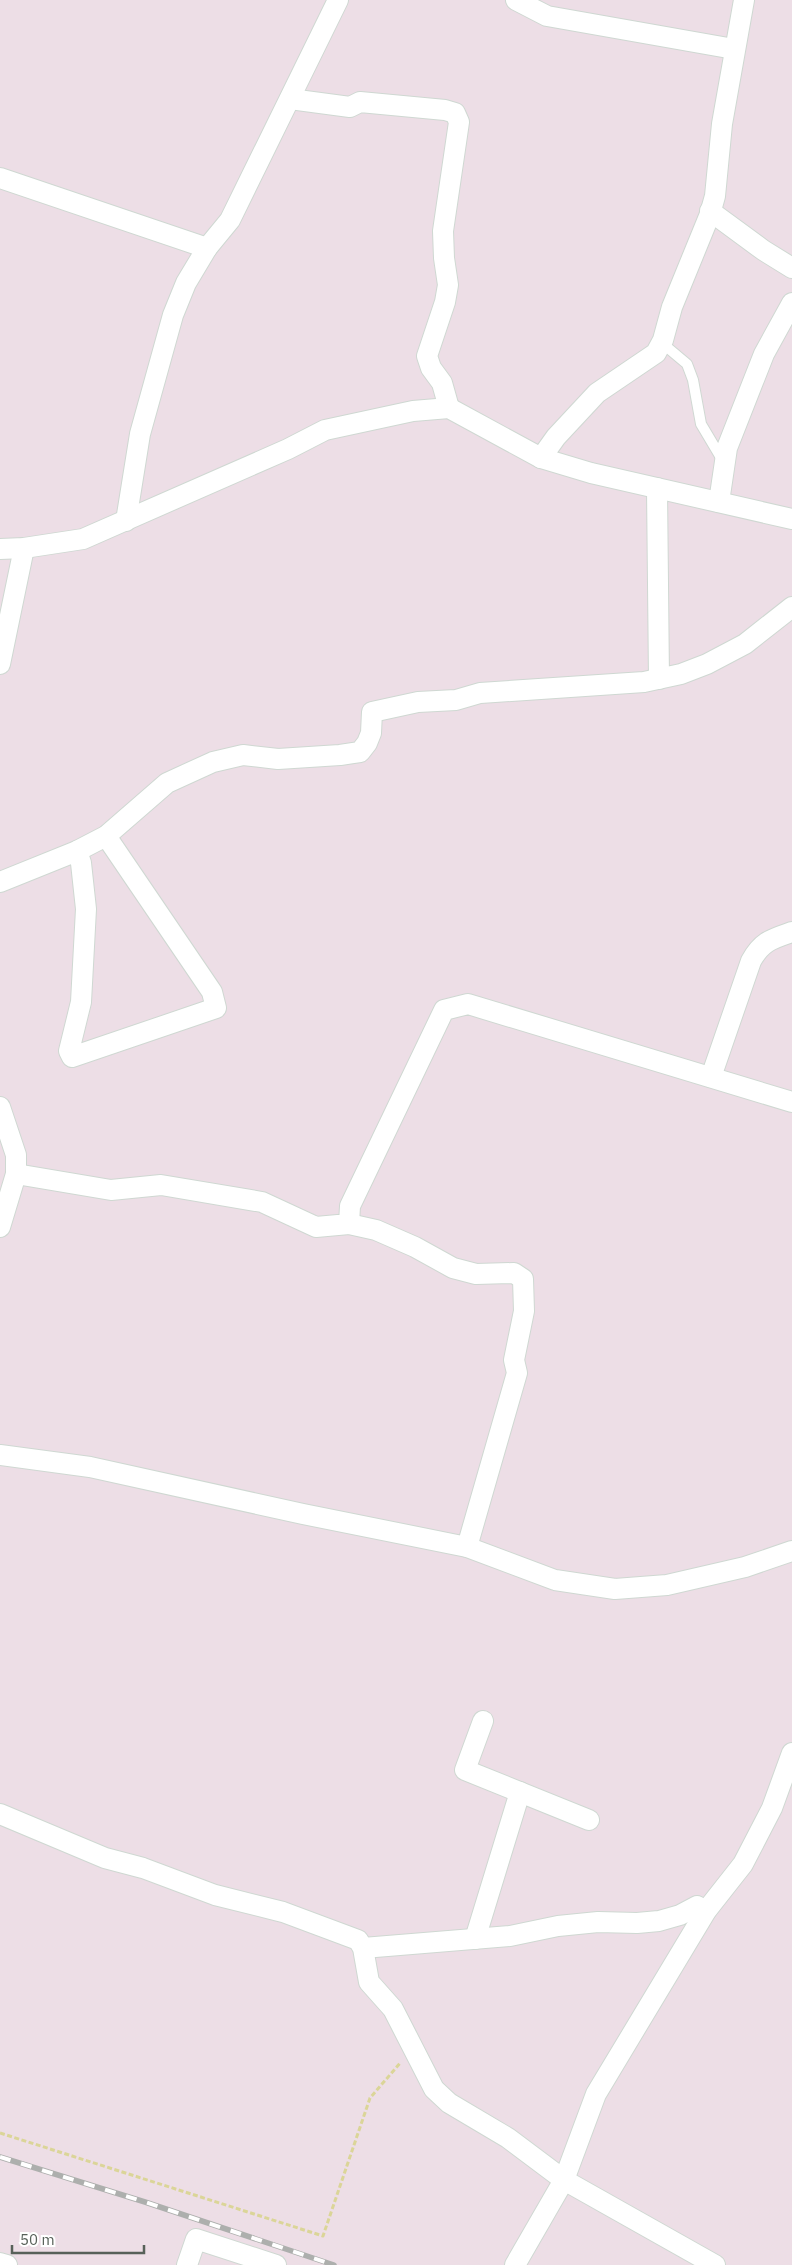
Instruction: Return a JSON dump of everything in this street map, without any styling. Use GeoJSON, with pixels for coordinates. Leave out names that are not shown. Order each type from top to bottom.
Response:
{"type":"FeatureCollection","features":[{"type":"Feature","properties":{"kind":"street"},"geometry":{"type":"LineString","coordinates":[[126,521],[140,434],[173,315],[186,283],[207,248],[230,220],[338,0]]}},
{"type":"Feature","properties":{"kind":"street"},"geometry":{"type":"LineString","coordinates":[[516,0],[547,16],[734,50]]}},
{"type":"Feature","properties":{"kind":"street"},"geometry":{"type":"LineString","coordinates":[[542,458],[556,437],[597,392],[656,353],[662,343],[672,307],[710,211],[714,196],[722,124],[744,0]]}},
{"type":"Feature","properties":{"kind":"street"},"geometry":{"type":"LineString","coordinates":[[290,99],[350,107],[360,102],[445,110],[455,113],[459,122],[444,231],[444,258],[448,285],[445,302],[428,356],[431,368],[442,383],[449,408]]}},
{"type":"Feature","properties":{"kind":"street"},"geometry":{"type":"LineString","coordinates":[[0,178],[207,248]]}},
{"type":"Feature","properties":{"kind":"street"},"geometry":{"type":"LineString","coordinates":[[710,211],[792,268]]}},
{"type":"Feature","properties":{"kind":"street"},"geometry":{"type":"LineString","coordinates":[[719,502],[727,448],[764,354],[792,303]]}},
{"type":"Feature","properties":{"kind":"street"},"geometry":{"type":"LineString","coordinates":[[0,549],[24,548],[83,538],[126,521],[288,449],[326,430],[413,411],[449,408],[542,458],[591,473],[792,519]]}},
{"type":"Feature","properties":{"kind":"street"},"geometry":{"type":"LineString","coordinates":[[657,488],[659,679]]}},
{"type":"Feature","properties":{"kind":"street"},"geometry":{"type":"LineString","coordinates":[[0,664],[24,548]]}},
{"type":"Feature","properties":{"kind":"street"},"geometry":{"type":"LineString","coordinates":[[0,882],[77,851],[106,836],[167,783],[213,762],[243,755],[278,759],[360,752],[367,743],[371,733],[372,712],[418,702],[456,700],[480,693],[644,682],[681,674],[707,664],[745,644],[792,607]]}},
{"type":"Feature","properties":{"kind":"street"},"geometry":{"type":"LineString","coordinates":[[77,851],[81,863],[86,909],[81,1002],[69,1052],[72,1057],[216,1008],[212,992],[106,836]]}},
{"type":"Feature","properties":{"kind":"street"},"geometry":{"type":"LineString","coordinates":[[711,1077],[758,948],[768,940],[792,932]]}},
{"type":"Feature","properties":{"kind":"street"},"geometry":{"type":"LineString","coordinates":[[349,1224],[350,1206],[444,1010],[468,1004],[792,1102]]}},
{"type":"Feature","properties":{"kind":"street"},"geometry":{"type":"LineString","coordinates":[[0,1107],[16,1155],[16,1174],[0,1227]]}},
{"type":"Feature","properties":{"kind":"street"},"geometry":{"type":"LineString","coordinates":[[16,1174],[110,1190],[161,1185],[262,1202],[316,1227],[349,1224],[376,1230],[415,1247],[454,1268],[476,1274],[514,1272],[523,1280],[524,1312],[514,1360],[517,1373],[467,1547]]}},
{"type":"Feature","properties":{"kind":"street"},"geometry":{"type":"LineString","coordinates":[[0,1455],[90,1467],[302,1514],[467,1547],[555,1580],[615,1589],[666,1585],[746,1568],[792,1551]]}},
{"type":"Feature","properties":{"kind":"street"},"geometry":{"type":"LineString","coordinates":[[483,1721],[465,1770],[589,1820]]}},
{"type":"Feature","properties":{"kind":"street"},"geometry":{"type":"LineString","coordinates":[[515,2265],[564,2180],[596,2094],[706,1910],[743,1864],[772,1808],[792,1753]]}},
{"type":"Feature","properties":{"kind":"street"},"geometry":{"type":"LineString","coordinates":[[475,1939],[520,1792]]}},
{"type":"Feature","properties":{"kind":"street"},"geometry":{"type":"LineString","coordinates":[[0,1814],[105,1858],[143,1868],[215,1895],[282,1912],[348,1934],[358,1940],[363,1948],[369,1982],[393,2009],[434,2089],[449,2103],[508,2138],[564,2180],[715,2265]]}},
{"type":"Feature","properties":{"kind":"street"},"geometry":{"type":"LineString","coordinates":[[363,1948],[510,1936],[558,1926],[598,1922],[637,1923],[659,1921],[680,1915],[696,1906],[706,1910]]}},
{"type":"Feature","properties":{"kind":"street"},"geometry":{"type":"LineString","coordinates":[[187,2265],[196,2239],[276,2265]]}},
{"type":"Feature","properties":{"kind":"street"},"geometry":{"type":"LineString","coordinates":[[0,2263],[6,2265]]}},
{"type":"Feature","properties":{"kind":"lane"},"geometry":{"type":"LineString","coordinates":[[662,343],[687,364],[693,380],[701,424],[724,462]]}},
{"type":"Feature","properties":{"kind":"path"},"geometry":{"type":"LineString","coordinates":[[0,2133],[323,2236],[370,2098],[414,2049]]}},
{"type":"Feature","properties":{"kind":"railway"},"geometry":{"type":"LineString","coordinates":[[0,2157],[145,2202],[334,2265]]}}]}
